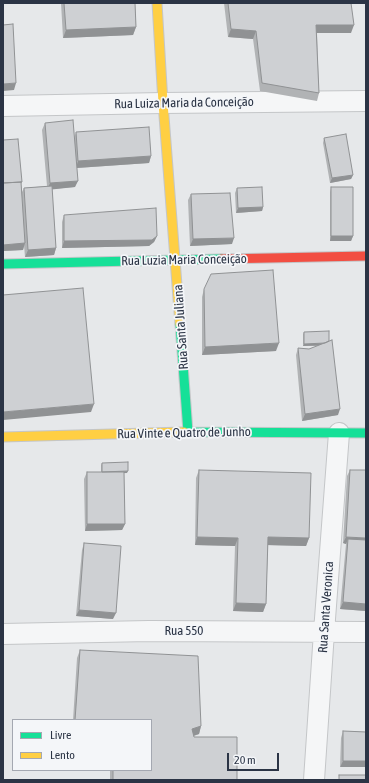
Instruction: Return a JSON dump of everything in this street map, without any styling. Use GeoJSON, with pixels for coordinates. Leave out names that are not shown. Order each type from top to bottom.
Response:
{"type":"FeatureCollection","features":[{"type":"Feature","properties":{"kind":"street","name":"Rua Santa Juliana"},"geometry":{"type":"LineString","coordinates":[[157,3],[163,103],[188,432]]}},
{"type":"Feature","properties":{"kind":"street","name":"Rua Luiza Maria da Conceição"},"geometry":{"type":"LineString","coordinates":[[3,106],[366,101]]}},
{"type":"Feature","properties":{"kind":"street","name":"Rua Luzia Maria Conceição"},"geometry":{"type":"LineString","coordinates":[[3,264],[366,256]]}},
{"type":"Feature","properties":{"kind":"street","name":"Rua Vinte e Quatro de Junho"},"geometry":{"type":"LineString","coordinates":[[3,437],[188,432],[366,433]]}},
{"type":"Feature","properties":{"kind":"street","name":"Rua Santa Veronica"},"geometry":{"type":"LineString","coordinates":[[314,780],[338,433]]}},
{"type":"Feature","properties":{"kind":"street","name":"Rua 550"},"geometry":{"type":"LineString","coordinates":[[3,634],[149,631],[366,632]]}},
{"type":"Feature","properties":{"kind":"building"},"geometry":{"type":"Polygon","coordinates":[[[64,3],[135,3],[136,27],[66,30],[64,3]]]}},
{"type":"Feature","properties":{"kind":"building"},"geometry":{"type":"Polygon","coordinates":[[[228,3],[351,3],[354,25],[316,25],[319,93],[262,83],[256,31],[231,29],[228,3]]]}},
{"type":"Feature","properties":{"kind":"building"},"geometry":{"type":"Polygon","coordinates":[[[13,24],[16,83],[3,84],[3,25],[13,24]]]}},
{"type":"Feature","properties":{"kind":"building"},"geometry":{"type":"Polygon","coordinates":[[[73,120],[78,181],[50,183],[45,123],[73,120]]]}},
{"type":"Feature","properties":{"kind":"building"},"geometry":{"type":"Polygon","coordinates":[[[149,127],[151,156],[78,161],[76,132],[149,127]]]}},
{"type":"Feature","properties":{"kind":"building"},"geometry":{"type":"Polygon","coordinates":[[[346,134],[353,175],[332,178],[324,138],[346,134]]]}},
{"type":"Feature","properties":{"kind":"building"},"geometry":{"type":"Polygon","coordinates":[[[18,139],[22,182],[3,183],[3,140],[18,139]]]}},
{"type":"Feature","properties":{"kind":"building"},"geometry":{"type":"Polygon","coordinates":[[[21,182],[25,243],[3,245],[3,183],[21,182]]]}},
{"type":"Feature","properties":{"kind":"building"},"geometry":{"type":"Polygon","coordinates":[[[52,186],[56,248],[28,250],[24,188],[52,186]]]}},
{"type":"Feature","properties":{"kind":"building"},"geometry":{"type":"Polygon","coordinates":[[[262,187],[263,207],[238,208],[237,188],[262,187]]]}},
{"type":"Feature","properties":{"kind":"building"},"geometry":{"type":"Polygon","coordinates":[[[331,187],[353,187],[353,236],[331,236],[331,187]]]}},
{"type":"Feature","properties":{"kind":"building"},"geometry":{"type":"Polygon","coordinates":[[[230,193],[234,238],[193,239],[191,194],[230,193]]]}},
{"type":"Feature","properties":{"kind":"building"},"geometry":{"type":"Polygon","coordinates":[[[156,208],[157,236],[152,240],[64,241],[64,215],[156,208]]]}},
{"type":"Feature","properties":{"kind":"building"},"geometry":{"type":"Polygon","coordinates":[[[273,270],[279,343],[205,347],[204,289],[211,274],[273,270]]]}},
{"type":"Feature","properties":{"kind":"building"},"geometry":{"type":"Polygon","coordinates":[[[83,288],[94,404],[3,412],[3,295],[83,288]]]}},
{"type":"Feature","properties":{"kind":"building"},"geometry":{"type":"Polygon","coordinates":[[[329,331],[329,341],[325,343],[304,344],[304,332],[329,331]]]}},
{"type":"Feature","properties":{"kind":"building"},"geometry":{"type":"Polygon","coordinates":[[[332,340],[340,409],[305,414],[298,348],[309,349],[332,340]]]}},
{"type":"Feature","properties":{"kind":"building"},"geometry":{"type":"Polygon","coordinates":[[[128,462],[128,471],[102,472],[102,463],[128,462]]]}},
{"type":"Feature","properties":{"kind":"building"},"geometry":{"type":"Polygon","coordinates":[[[199,470],[311,473],[309,538],[268,537],[266,604],[236,603],[238,538],[197,537],[199,470]]]}},
{"type":"Feature","properties":{"kind":"building"},"geometry":{"type":"Polygon","coordinates":[[[350,470],[366,470],[366,538],[346,537],[350,470]]]}},
{"type":"Feature","properties":{"kind":"building"},"geometry":{"type":"Polygon","coordinates":[[[87,472],[124,472],[125,524],[87,524],[87,472]]]}},
{"type":"Feature","properties":{"kind":"building"},"geometry":{"type":"Polygon","coordinates":[[[348,539],[366,540],[366,604],[343,602],[348,539]]]}},
{"type":"Feature","properties":{"kind":"building"},"geometry":{"type":"Polygon","coordinates":[[[84,543],[121,546],[116,613],[79,610],[84,543]]]}},
{"type":"Feature","properties":{"kind":"building"},"geometry":{"type":"Polygon","coordinates":[[[80,650],[198,656],[201,726],[192,729],[194,737],[237,737],[237,780],[113,780],[113,771],[152,771],[152,719],[75,719],[80,650]]]}},
{"type":"Feature","properties":{"kind":"building"},"geometry":{"type":"Polygon","coordinates":[[[343,731],[366,732],[366,761],[343,761],[343,731]]]}},
{"type":"Feature","properties":{"kind":"building"},"geometry":{"type":"Polygon","coordinates":[[[339,775],[366,775],[366,780],[339,780],[339,775]]]}},
{"type":"Feature","properties":{"kind":"traffic: fast"},"geometry":{"type":"LineString","coordinates":[[3,264],[221,259]]}},
{"type":"Feature","properties":{"kind":"traffic: fast"},"geometry":{"type":"LineString","coordinates":[[180,324],[188,432]]}},
{"type":"Feature","properties":{"kind":"traffic: fast"},"geometry":{"type":"LineString","coordinates":[[184,432],[366,433]]}},
{"type":"Feature","properties":{"kind":"traffic: slow"},"geometry":{"type":"LineString","coordinates":[[157,3],[180,324]]}},
{"type":"Feature","properties":{"kind":"traffic: slow"},"geometry":{"type":"LineString","coordinates":[[3,437],[184,432]]}},
{"type":"Feature","properties":{"kind":"traffic: jam"},"geometry":{"type":"LineString","coordinates":[[221,259],[366,256]]}}]}
